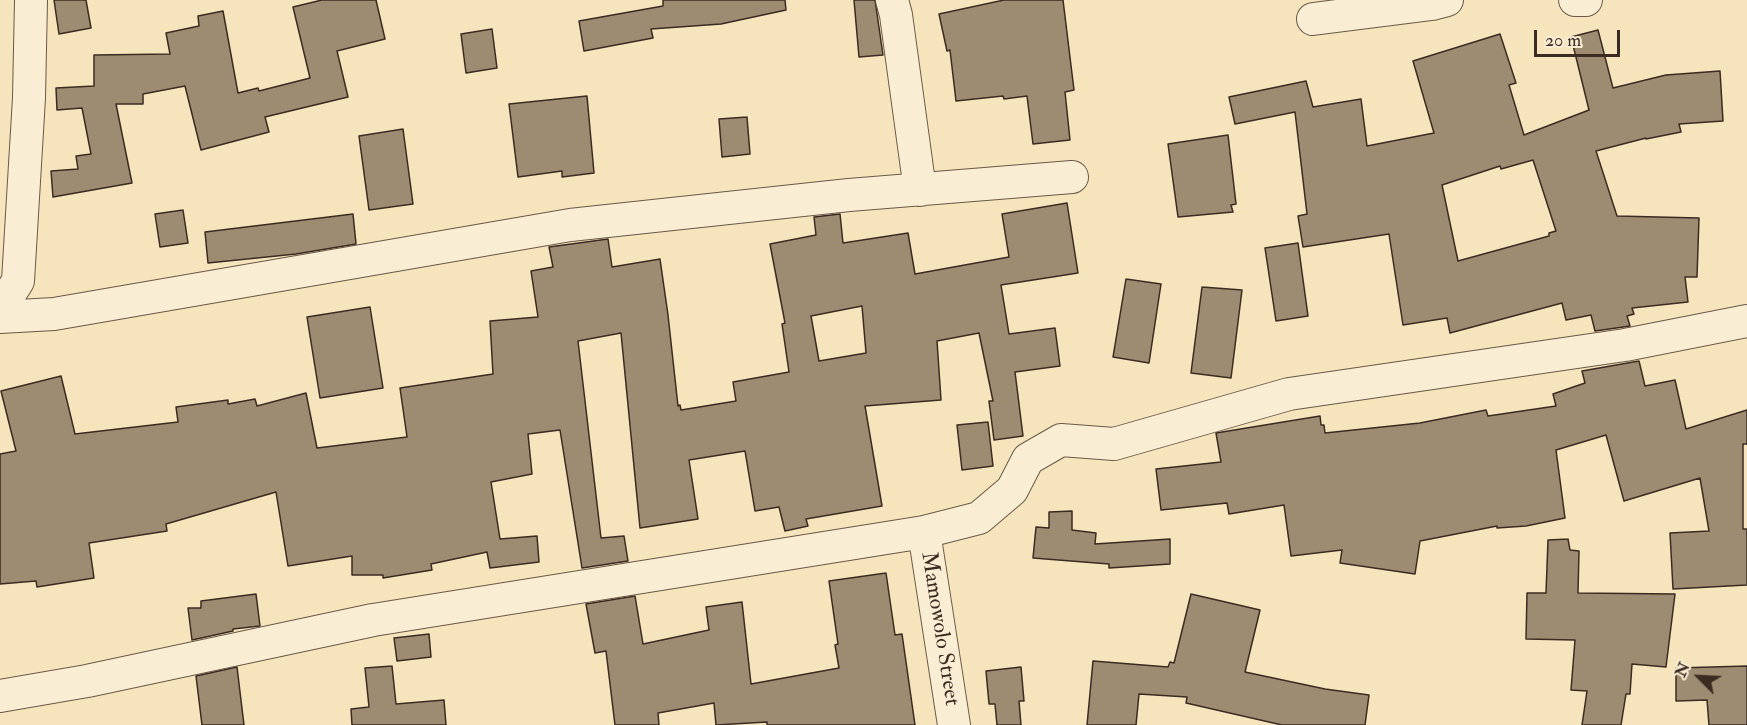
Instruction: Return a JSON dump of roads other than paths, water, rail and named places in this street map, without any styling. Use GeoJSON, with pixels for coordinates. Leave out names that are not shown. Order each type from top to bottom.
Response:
{"type":"FeatureCollection","features":[{"type":"Feature","properties":{"kind":"street"},"geometry":{"type":"LineString","coordinates":[[0,309],[18,281],[10,223],[29,98],[31,0]]}},
{"type":"Feature","properties":{"kind":"street"},"geometry":{"type":"LineString","coordinates":[[892,0],[920,190]]}},
{"type":"Feature","properties":{"kind":"street"},"geometry":{"type":"LineString","coordinates":[[1313,19],[1432,4],[1447,0]]}},
{"type":"Feature","properties":{"kind":"street"},"geometry":{"type":"LineString","coordinates":[[1575,0],[1586,0]]}},
{"type":"Feature","properties":{"kind":"street"},"geometry":{"type":"LineString","coordinates":[[0,317],[54,314],[570,225],[849,195],[1072,177]]}},
{"type":"Feature","properties":{"kind":"street"},"geometry":{"type":"LineString","coordinates":[[0,696],[87,681],[373,620],[924,532],[979,518],[1012,490],[1028,459],[1061,440],[1114,444],[1288,394],[1624,345],[1747,321]]}},
{"type":"Feature","properties":{"kind":"street","name":"Mamowolo Street"},"geometry":{"type":"LineString","coordinates":[[924,532],[954,725]]}}]}
